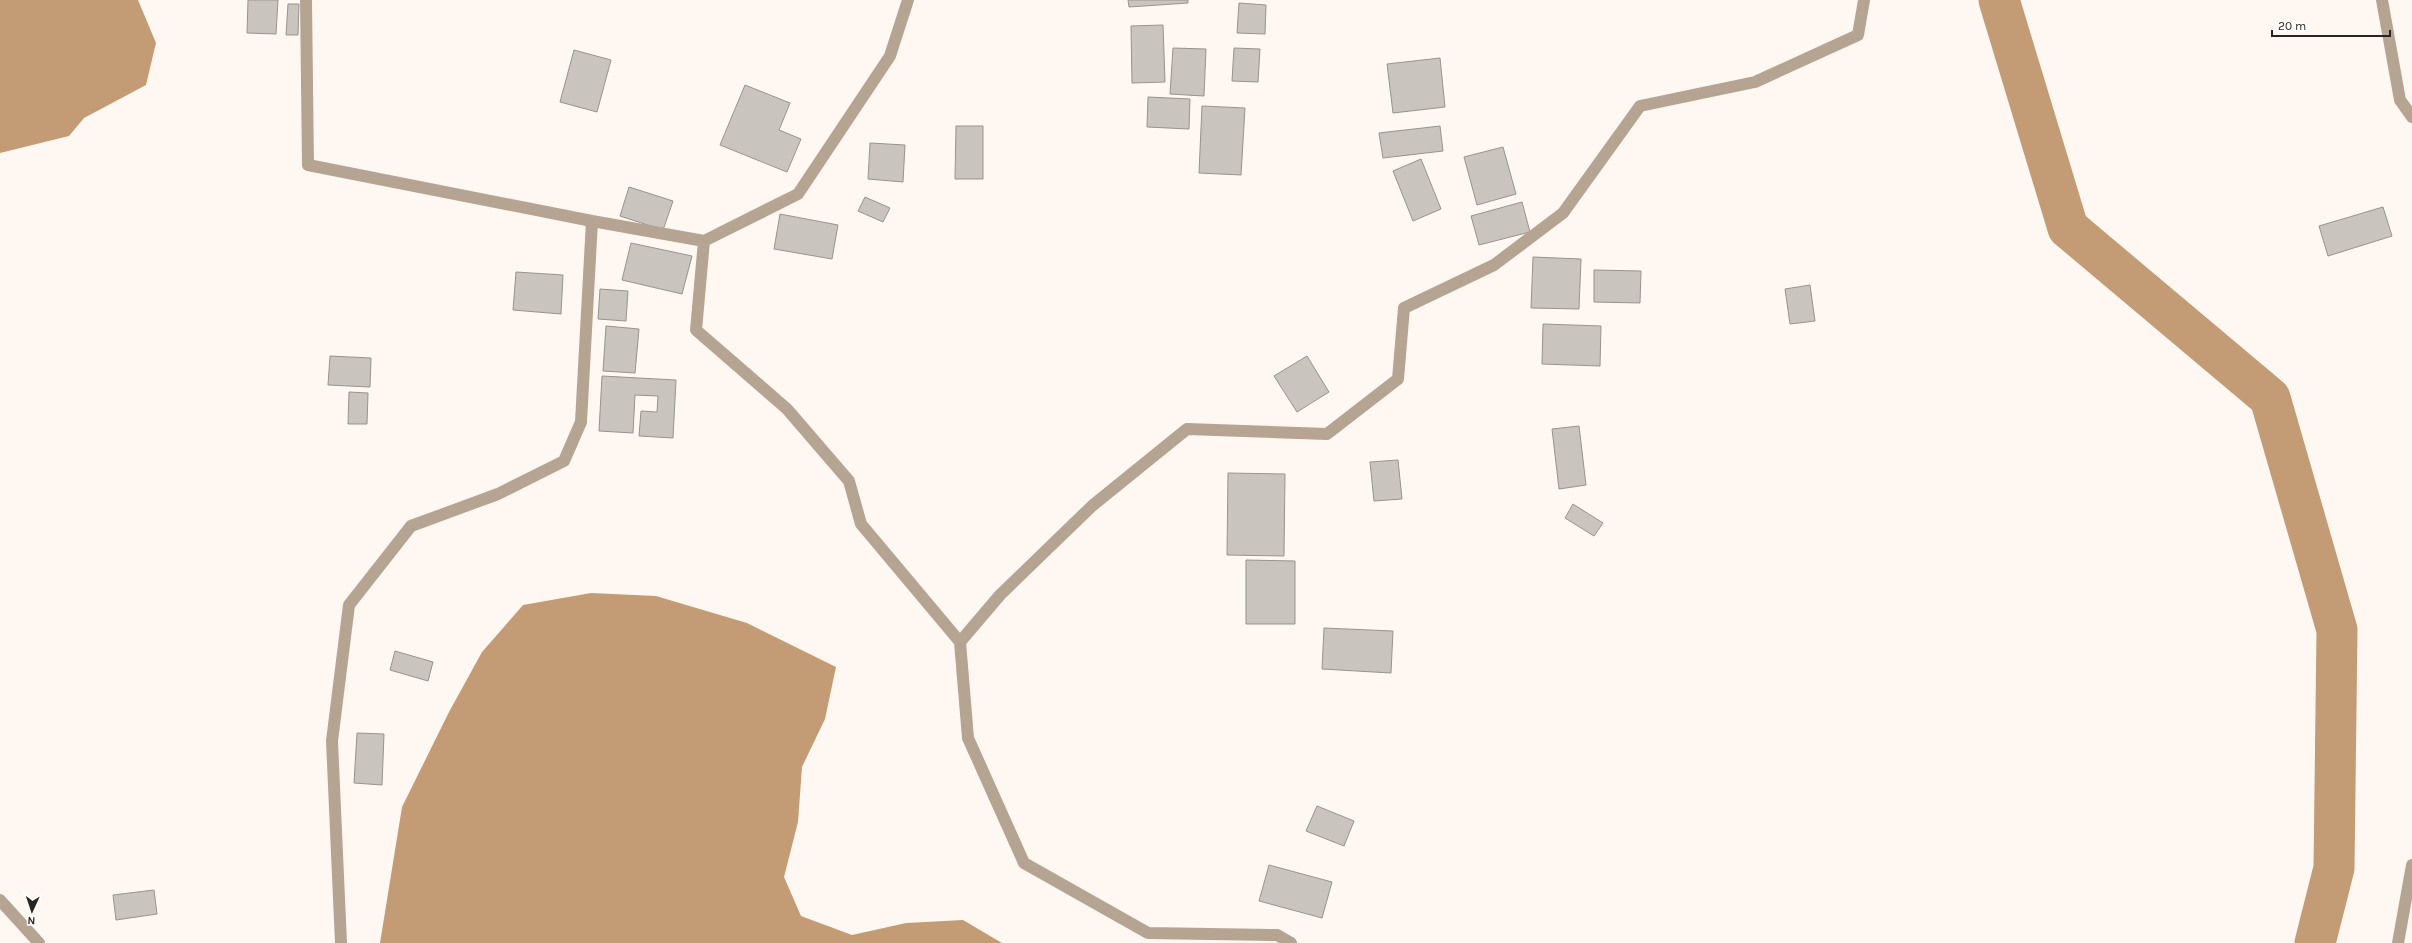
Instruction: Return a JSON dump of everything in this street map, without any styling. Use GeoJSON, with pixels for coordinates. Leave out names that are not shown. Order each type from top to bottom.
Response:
{"type":"FeatureCollection","features":[{"type":"Feature","properties":{"kind":"street"},"geometry":{"type":"LineString","coordinates":[[306,0],[308,165],[592,221],[704,241],[798,194],[890,56],[908,0]]}},
{"type":"Feature","properties":{"kind":"street"},"geometry":{"type":"LineString","coordinates":[[960,642],[1000,595],[1092,506],[1187,428],[1327,434],[1398,379],[1404,308],[1494,265],[1562,213],[1640,106],[1754,82],[1858,34],[1864,0]]}},
{"type":"Feature","properties":{"kind":"street"},"geometry":{"type":"LineString","coordinates":[[2382,0],[2400,100],[2412,117]]}},
{"type":"Feature","properties":{"kind":"street"},"geometry":{"type":"LineString","coordinates":[[341,943],[332,741],[349,605],[411,526],[498,494],[564,461],[580,422],[592,221]]}},
{"type":"Feature","properties":{"kind":"street"},"geometry":{"type":"LineString","coordinates":[[704,241],[696,330],[787,409],[849,481],[861,524],[960,642],[968,738],[1024,863],[1148,938],[1277,935],[1291,943]]}},
{"type":"Feature","properties":{"kind":"street"},"geometry":{"type":"LineString","coordinates":[[2398,943],[2412,865]]}},
{"type":"Feature","properties":{"kind":"street"},"geometry":{"type":"LineString","coordinates":[[0,900],[39,943]]}},
{"type":"Feature","properties":{"kind":"shaded area"},"geometry":{"type":"Polygon","coordinates":[[[0,0],[138,0],[156,43],[146,85],[84,118],[69,136],[0,153],[0,0]]]}},
{"type":"Feature","properties":{"kind":"shaded area"},"geometry":{"type":"Polygon","coordinates":[[[591,593],[656,596],[747,623],[836,667],[825,719],[802,767],[798,822],[784,877],[801,916],[852,935],[906,923],[963,920],[1002,943],[380,943],[402,807],[449,712],[482,652],[523,605],[591,593]]]}},
{"type":"Feature","properties":{"kind":"building"},"geometry":{"type":"Polygon","coordinates":[[[248,0],[278,0],[276,34],[247,33],[248,0]]]}},
{"type":"Feature","properties":{"kind":"building"},"geometry":{"type":"Polygon","coordinates":[[[1128,0],[1188,0],[1188,3],[1129,7],[1128,0]]]}},
{"type":"Feature","properties":{"kind":"building"},"geometry":{"type":"Polygon","coordinates":[[[1239,3],[1266,5],[1265,34],[1237,33],[1239,3]]]}},
{"type":"Feature","properties":{"kind":"building"},"geometry":{"type":"Polygon","coordinates":[[[288,4],[299,4],[298,35],[286,35],[288,4]]]}},
{"type":"Feature","properties":{"kind":"building"},"geometry":{"type":"Polygon","coordinates":[[[1163,25],[1165,82],[1132,83],[1131,26],[1163,25]]]}},
{"type":"Feature","properties":{"kind":"building"},"geometry":{"type":"Polygon","coordinates":[[[1173,48],[1206,49],[1204,96],[1170,94],[1173,48]]]}},
{"type":"Feature","properties":{"kind":"building"},"geometry":{"type":"Polygon","coordinates":[[[1234,48],[1260,49],[1258,82],[1232,81],[1234,48]]]}},
{"type":"Feature","properties":{"kind":"building"},"geometry":{"type":"Polygon","coordinates":[[[574,50],[611,60],[597,112],[560,102],[574,50]]]}},
{"type":"Feature","properties":{"kind":"building"},"geometry":{"type":"Polygon","coordinates":[[[1440,58],[1445,107],[1393,113],[1387,64],[1440,58]]]}},
{"type":"Feature","properties":{"kind":"building"},"geometry":{"type":"Polygon","coordinates":[[[745,85],[790,103],[779,130],[801,139],[787,172],[720,145],[745,85]]]}},
{"type":"Feature","properties":{"kind":"building"},"geometry":{"type":"Polygon","coordinates":[[[1148,97],[1190,99],[1189,129],[1147,127],[1148,97]]]}},
{"type":"Feature","properties":{"kind":"building"},"geometry":{"type":"Polygon","coordinates":[[[1202,106],[1245,108],[1241,175],[1199,173],[1202,106]]]}},
{"type":"Feature","properties":{"kind":"building"},"geometry":{"type":"Polygon","coordinates":[[[956,126],[983,126],[983,179],[955,179],[956,126]]]}},
{"type":"Feature","properties":{"kind":"building"},"geometry":{"type":"Polygon","coordinates":[[[1440,126],[1443,151],[1383,158],[1379,133],[1440,126]]]}},
{"type":"Feature","properties":{"kind":"building"},"geometry":{"type":"Polygon","coordinates":[[[870,143],[905,145],[903,182],[868,179],[870,143]]]}},
{"type":"Feature","properties":{"kind":"building"},"geometry":{"type":"Polygon","coordinates":[[[1503,147],[1516,194],[1477,205],[1464,157],[1503,147]]]}},
{"type":"Feature","properties":{"kind":"building"},"geometry":{"type":"Polygon","coordinates":[[[1421,159],[1441,209],[1413,221],[1393,171],[1421,159]]]}},
{"type":"Feature","properties":{"kind":"building"},"geometry":{"type":"Polygon","coordinates":[[[629,187],[673,201],[663,230],[620,216],[629,187]]]}},
{"type":"Feature","properties":{"kind":"building"},"geometry":{"type":"Polygon","coordinates":[[[865,197],[890,208],[883,222],[858,211],[865,197]]]}},
{"type":"Feature","properties":{"kind":"building"},"geometry":{"type":"Polygon","coordinates":[[[1522,202],[1530,232],[1479,245],[1471,216],[1522,202]]]}},
{"type":"Feature","properties":{"kind":"building"},"geometry":{"type":"Polygon","coordinates":[[[2383,207],[2392,236],[2328,256],[2319,226],[2383,207]]]}},
{"type":"Feature","properties":{"kind":"building"},"geometry":{"type":"Polygon","coordinates":[[[780,214],[838,225],[832,259],[774,249],[780,214]]]}},
{"type":"Feature","properties":{"kind":"building"},"geometry":{"type":"Polygon","coordinates":[[[631,243],[692,256],[682,294],[622,280],[631,243]]]}},
{"type":"Feature","properties":{"kind":"building"},"geometry":{"type":"Polygon","coordinates":[[[1533,257],[1581,259],[1579,309],[1531,308],[1533,257]]]}},
{"type":"Feature","properties":{"kind":"building"},"geometry":{"type":"Polygon","coordinates":[[[1594,270],[1641,271],[1640,303],[1594,302],[1594,270]]]}},
{"type":"Feature","properties":{"kind":"building"},"geometry":{"type":"Polygon","coordinates":[[[516,272],[563,275],[561,314],[513,310],[516,272]]]}},
{"type":"Feature","properties":{"kind":"building"},"geometry":{"type":"Polygon","coordinates":[[[1810,285],[1815,321],[1790,324],[1785,289],[1810,285]]]}},
{"type":"Feature","properties":{"kind":"building"},"geometry":{"type":"Polygon","coordinates":[[[600,289],[628,291],[626,321],[598,319],[600,289]]]}},
{"type":"Feature","properties":{"kind":"building"},"geometry":{"type":"Polygon","coordinates":[[[1543,324],[1601,326],[1600,366],[1542,364],[1543,324]]]}},
{"type":"Feature","properties":{"kind":"building"},"geometry":{"type":"Polygon","coordinates":[[[606,326],[639,329],[635,373],[603,371],[606,326]]]}},
{"type":"Feature","properties":{"kind":"building"},"geometry":{"type":"Polygon","coordinates":[[[330,356],[371,358],[370,387],[328,385],[330,356]]]}},
{"type":"Feature","properties":{"kind":"building"},"geometry":{"type":"Polygon","coordinates":[[[1307,356],[1329,392],[1297,412],[1274,376],[1307,356]]]}},
{"type":"Feature","properties":{"kind":"building"},"geometry":{"type":"Polygon","coordinates":[[[602,376],[676,380],[673,438],[639,436],[641,411],[657,412],[658,396],[635,395],[633,433],[599,431],[602,376]]]}},
{"type":"Feature","properties":{"kind":"building"},"geometry":{"type":"Polygon","coordinates":[[[349,392],[368,393],[367,424],[348,424],[349,392]]]}},
{"type":"Feature","properties":{"kind":"building"},"geometry":{"type":"Polygon","coordinates":[[[1579,426],[1586,485],[1559,489],[1552,429],[1579,426]]]}},
{"type":"Feature","properties":{"kind":"building"},"geometry":{"type":"Polygon","coordinates":[[[1398,460],[1402,499],[1374,501],[1370,462],[1398,460]]]}},
{"type":"Feature","properties":{"kind":"building"},"geometry":{"type":"Polygon","coordinates":[[[1228,473],[1285,474],[1284,556],[1227,555],[1228,473]]]}},
{"type":"Feature","properties":{"kind":"building"},"geometry":{"type":"Polygon","coordinates":[[[1573,504],[1603,523],[1594,536],[1565,518],[1573,504]]]}},
{"type":"Feature","properties":{"kind":"building"},"geometry":{"type":"Polygon","coordinates":[[[1246,560],[1295,561],[1295,624],[1246,624],[1246,560]]]}},
{"type":"Feature","properties":{"kind":"building"},"geometry":{"type":"Polygon","coordinates":[[[1324,628],[1393,631],[1391,673],[1322,669],[1324,628]]]}},
{"type":"Feature","properties":{"kind":"building"},"geometry":{"type":"Polygon","coordinates":[[[395,651],[433,662],[428,681],[390,670],[395,651]]]}},
{"type":"Feature","properties":{"kind":"building"},"geometry":{"type":"Polygon","coordinates":[[[357,733],[384,734],[382,785],[354,783],[357,733]]]}},
{"type":"Feature","properties":{"kind":"building"},"geometry":{"type":"Polygon","coordinates":[[[1317,806],[1354,821],[1344,846],[1306,831],[1317,806]]]}},
{"type":"Feature","properties":{"kind":"building"},"geometry":{"type":"Polygon","coordinates":[[[1269,865],[1332,882],[1322,918],[1259,901],[1269,865]]]}},
{"type":"Feature","properties":{"kind":"building"},"geometry":{"type":"Polygon","coordinates":[[[154,890],[157,914],[116,920],[113,895],[154,890]]]}},
{"type":"Feature","properties":{"kind":"waterway"},"geometry":{"type":"LineString","coordinates":[[1999,0],[2068,228],[2270,398],[2337,630],[2334,868],[2315,943]]}}]}
